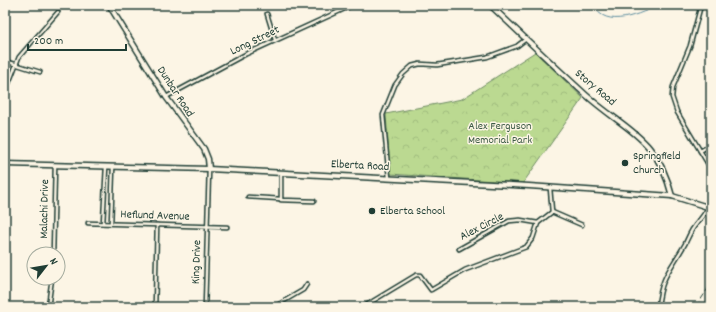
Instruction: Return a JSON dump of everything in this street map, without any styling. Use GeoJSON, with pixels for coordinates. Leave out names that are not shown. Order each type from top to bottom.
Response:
{"type":"FeatureCollection","features":[{"type":"Feature","properties":{"kind":"street","name":"Dunbar Road"},"geometry":{"type":"LineString","coordinates":[[109,5],[166,97],[204,149],[208,159],[209,170]]}},
{"type":"Feature","properties":{"kind":"street","name":"Long Street"},"geometry":{"type":"LineString","coordinates":[[166,97],[275,40],[353,5]]}},
{"type":"Feature","properties":{"kind":"street","name":"Story Road"},"geometry":{"type":"LineString","coordinates":[[490,5],[599,106],[644,141],[658,160],[668,180],[672,196]]}},
{"type":"Feature","properties":{"kind":"street"},"geometry":{"type":"LineString","coordinates":[[701,5],[690,46],[673,87],[672,97],[677,112],[711,169]]}},
{"type":"Feature","properties":{"kind":"street"},"geometry":{"type":"LineString","coordinates":[[5,93],[15,64],[23,52],[58,12]]}},
{"type":"Feature","properties":{"kind":"street"},"geometry":{"type":"LineString","coordinates":[[267,14],[275,40]]}},
{"type":"Feature","properties":{"kind":"street"},"geometry":{"type":"LineString","coordinates":[[389,178],[383,115],[395,85],[403,74],[412,66],[420,64],[437,65],[487,57],[517,46],[526,39]]}},
{"type":"Feature","properties":{"kind":"street"},"geometry":{"type":"LineString","coordinates":[[5,61],[40,72]]}},
{"type":"Feature","properties":{"kind":"street"},"geometry":{"type":"LineString","coordinates":[[700,151],[711,145]]}},
{"type":"Feature","properties":{"kind":"street","name":"Elberta Road"},"geometry":{"type":"LineString","coordinates":[[5,164],[281,173],[550,188],[672,196],[710,208]]}},
{"type":"Feature","properties":{"kind":"street","name":"Malachi Drive"},"geometry":{"type":"LineString","coordinates":[[53,246],[55,165]]}},
{"type":"Feature","properties":{"kind":"street","name":"Heflund Avenue"},"geometry":{"type":"LineString","coordinates":[[103,223],[106,167]]}},
{"type":"Feature","properties":{"kind":"street","name":"Heflund Avenue"},"geometry":{"type":"LineString","coordinates":[[113,167],[111,223],[227,227]]}},
{"type":"Feature","properties":{"kind":"street","name":"King Drive"},"geometry":{"type":"LineString","coordinates":[[204,307],[209,170]]}},
{"type":"Feature","properties":{"kind":"street"},"geometry":{"type":"LineString","coordinates":[[281,173],[281,199]]}},
{"type":"Feature","properties":{"kind":"street"},"geometry":{"type":"LineString","coordinates":[[550,188],[552,212]]}},
{"type":"Feature","properties":{"kind":"street"},"geometry":{"type":"LineString","coordinates":[[248,197],[314,200]]}},
{"type":"Feature","properties":{"kind":"street"},"geometry":{"type":"LineString","coordinates":[[658,307],[659,294],[666,272],[692,230],[710,208]]}},
{"type":"Feature","properties":{"kind":"street"},"geometry":{"type":"LineString","coordinates":[[363,307],[416,275],[420,276],[431,290],[468,269],[519,251],[530,242],[538,223],[552,212]]}},
{"type":"Feature","properties":{"kind":"street"},"geometry":{"type":"LineString","coordinates":[[552,212],[582,225]]}},
{"type":"Feature","properties":{"kind":"street","name":"Alex Circle"},"geometry":{"type":"LineString","coordinates":[[459,249],[509,222],[520,220],[538,223]]}},
{"type":"Feature","properties":{"kind":"street"},"geometry":{"type":"LineString","coordinates":[[88,223],[111,223]]}},
{"type":"Feature","properties":{"kind":"street"},"geometry":{"type":"LineString","coordinates":[[155,307],[158,225]]}},
{"type":"Feature","properties":{"kind":"street"},"geometry":{"type":"LineString","coordinates":[[274,307],[303,290],[307,284]]}},
{"type":"Feature","properties":{"kind":"street"},"geometry":{"type":"LineString","coordinates":[[48,307],[52,286]]}},
{"type":"Feature","properties":{"kind":"green space","name":"Alex Ferguson Memorial Park"},"geometry":{"type":"Polygon","coordinates":[[[535,52],[583,98],[523,183],[390,174],[386,114],[462,99],[535,52]]]}},
{"type":"Feature","properties":{"kind":"waterway"},"geometry":{"type":"LineString","coordinates":[[593,5],[599,13],[606,17],[615,19],[634,15],[659,5]]}},
{"type":"Feature","properties":{"kind":"waterway"},"geometry":{"type":"LineString","coordinates":[[703,7],[711,9]]}},
{"type":"Feature","properties":{"kind":"railway"},"geometry":{"type":"LineString","coordinates":[[696,307],[711,284]]}},
{"type":"Feature","properties":{"kind":"place","name":"Springfield Church"},"geometry":{"type":"Point","coordinates":[625,163]}},
{"type":"Feature","properties":{"kind":"place","name":"Elberta School"},"geometry":{"type":"Point","coordinates":[372,211]}}]}
